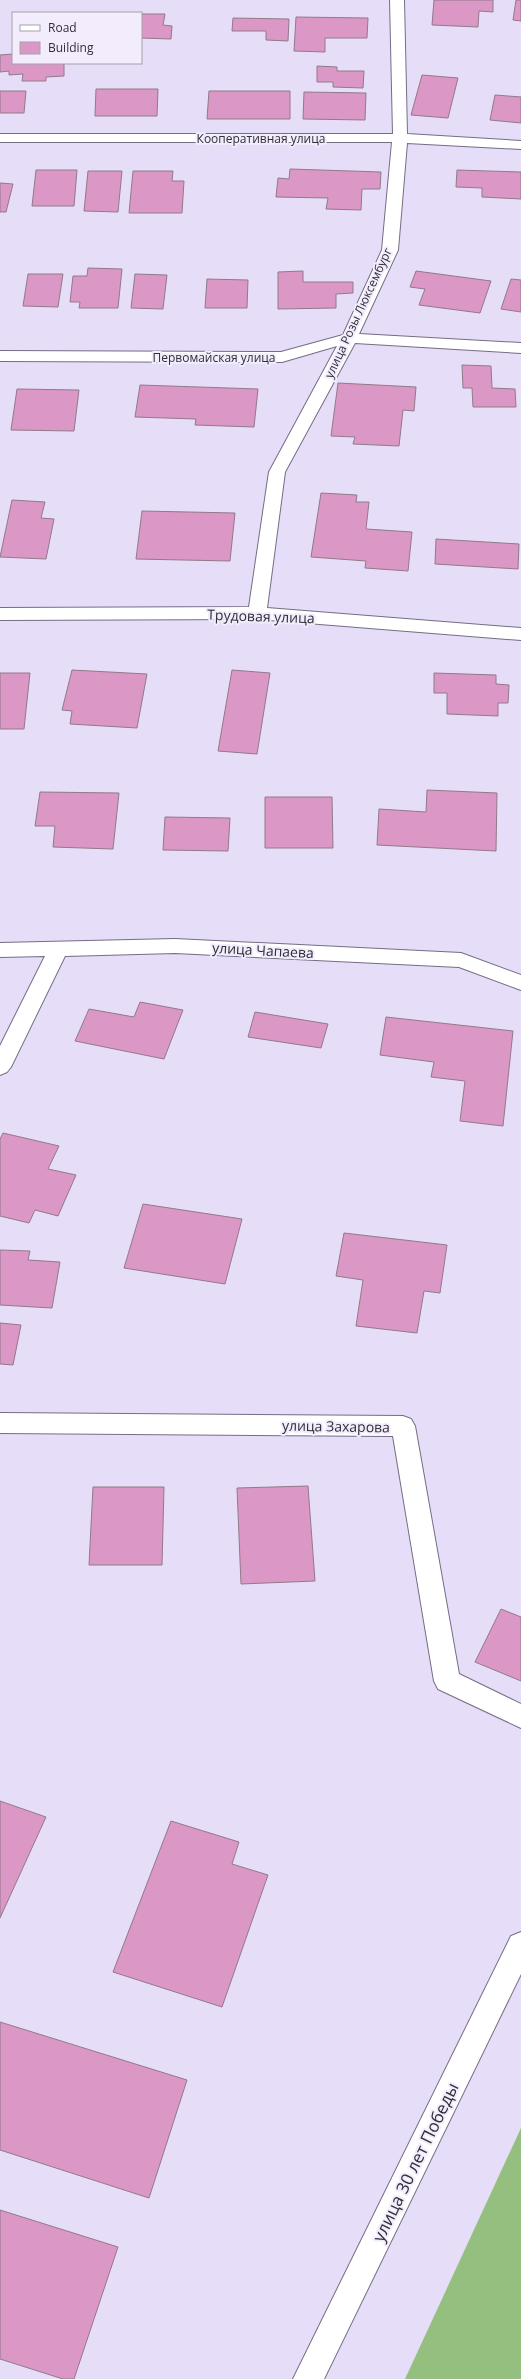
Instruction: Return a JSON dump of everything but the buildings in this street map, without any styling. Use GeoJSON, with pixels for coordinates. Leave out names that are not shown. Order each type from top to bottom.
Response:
{"type":"FeatureCollection","features":[{"type":"Feature","properties":{"kind":"street","name":"улица Розы Люксембург"},"geometry":{"type":"LineString","coordinates":[[257,613],[277,472],[349,338],[390,250],[400,138],[397,0]]}},
{"type":"Feature","properties":{"kind":"street","name":"Кооперативная улица"},"geometry":{"type":"LineString","coordinates":[[0,138],[400,138],[521,145]]}},
{"type":"Feature","properties":{"kind":"street","name":"Первомайская улица"},"geometry":{"type":"LineString","coordinates":[[0,356],[282,357],[349,338],[521,348]]}},
{"type":"Feature","properties":{"kind":"street","name":"Трудовая улица"},"geometry":{"type":"LineString","coordinates":[[0,614],[257,613],[521,634]]}},
{"type":"Feature","properties":{"kind":"street","name":"улица Чапаева"},"geometry":{"type":"LineString","coordinates":[[0,950],[175,946],[461,960],[521,983]]}},
{"type":"Feature","properties":{"kind":"street"},"geometry":{"type":"LineString","coordinates":[[0,1067],[59,948]]}},
{"type":"Feature","properties":{"kind":"street","name":"улица Захарова"},"geometry":{"type":"LineString","coordinates":[[0,1423],[403,1426],[447,1681],[521,1716]]}},
{"type":"Feature","properties":{"kind":"street","name":"улица 30 лет Победы"},"geometry":{"type":"LineString","coordinates":[[308,2379],[521,1945]]}},
{"type":"Feature","properties":{"kind":"green space"},"geometry":{"type":"Polygon","coordinates":[[[521,2128],[521,2379],[405,2379],[521,2128]]]}}]}
